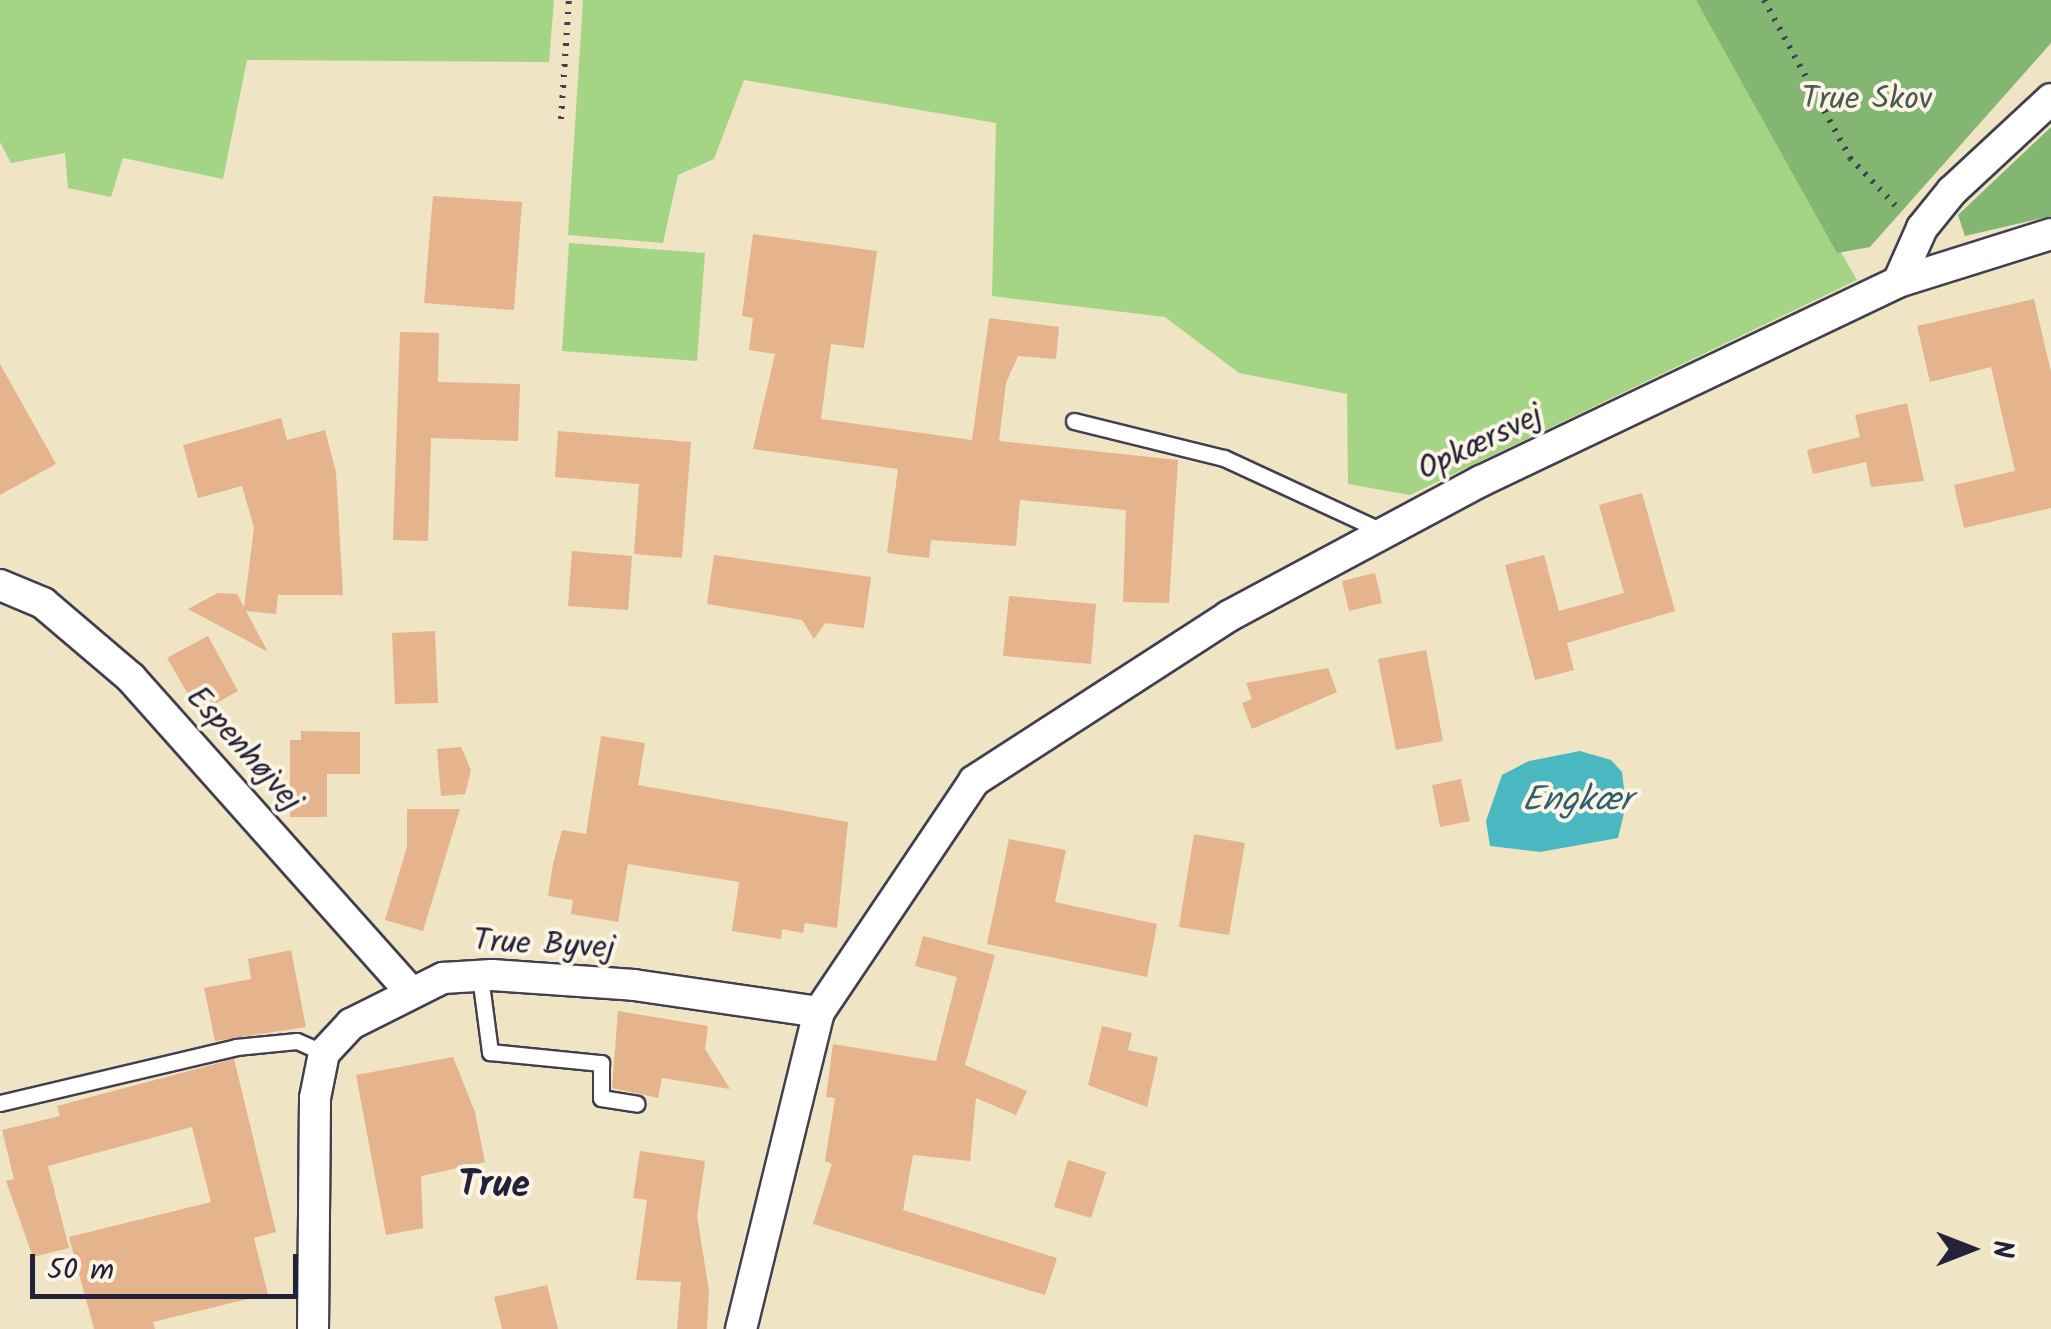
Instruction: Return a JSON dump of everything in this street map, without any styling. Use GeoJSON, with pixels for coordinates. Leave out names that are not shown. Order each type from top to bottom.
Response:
{"type":"FeatureCollection","features":[{"type":"Feature","properties":{"kind":"street"},"geometry":{"type":"LineString","coordinates":[[1898,282],[1922,228],[2051,99]]}},
{"type":"Feature","properties":{"kind":"street","name":"Opkærsvej"},"geometry":{"type":"LineString","coordinates":[[819,1012],[974,781],[1031,738],[1228,616],[1384,532],[1898,282],[2051,234]]}},
{"type":"Feature","properties":{"kind":"street","name":"Espenhøjvej"},"geometry":{"type":"LineString","coordinates":[[0,585],[43,602],[120,667],[410,991]]}},
{"type":"Feature","properties":{"kind":"street","name":"True Byvej"},"geometry":{"type":"LineString","coordinates":[[324,1053],[351,1024],[410,991],[444,978],[480,976],[634,985],[819,1012]]}},
{"type":"Feature","properties":{"kind":"street"},"geometry":{"type":"LineString","coordinates":[[742,1329],[819,1012]]}},
{"type":"Feature","properties":{"kind":"street"},"geometry":{"type":"LineString","coordinates":[[313,1329],[315,1098],[324,1053]]}},
{"type":"Feature","properties":{"kind":"lane"},"geometry":{"type":"LineString","coordinates":[[1074,421],[1224,458],[1384,532]]}},
{"type":"Feature","properties":{"kind":"lane"},"geometry":{"type":"LineString","coordinates":[[480,976],[490,1052],[601,1063],[601,1098],[637,1104]]}},
{"type":"Feature","properties":{"kind":"lane"},"geometry":{"type":"LineString","coordinates":[[0,1103],[236,1047],[297,1041],[324,1053]]}},
{"type":"Feature","properties":{"kind":"path"},"geometry":{"type":"LineString","coordinates":[[561,119],[569,0]]}},
{"type":"Feature","properties":{"kind":"path"},"geometry":{"type":"LineString","coordinates":[[1764,0],[1850,158],[1922,228]]}},
{"type":"Feature","properties":{"kind":"green space"},"geometry":{"type":"Polygon","coordinates":[[[0,0],[554,0],[549,62],[247,60],[223,179],[123,158],[111,197],[68,188],[65,153],[11,163],[0,142],[0,0]]]}},
{"type":"Feature","properties":{"kind":"green space"},"geometry":{"type":"Polygon","coordinates":[[[583,0],[1696,0],[1857,280],[1410,495],[1348,484],[1347,394],[1239,373],[1165,317],[992,296],[996,123],[744,80],[714,159],[678,175],[663,243],[568,235],[583,0]]]}},
{"type":"Feature","properties":{"kind":"green space","name":"True Skov"},"geometry":{"type":"Polygon","coordinates":[[[1696,0],[2051,0],[2051,43],[1870,247],[1837,253],[1696,0]]]}},
{"type":"Feature","properties":{"kind":"green space","name":"True Skov"},"geometry":{"type":"Polygon","coordinates":[[[2051,127],[2051,216],[1965,236],[1958,215],[2051,127]]]}},
{"type":"Feature","properties":{"kind":"green space"},"geometry":{"type":"Polygon","coordinates":[[[569,243],[705,253],[697,361],[562,351],[569,243]]]}},
{"type":"Feature","properties":{"kind":"water","name":"Engkær"},"geometry":{"type":"Polygon","coordinates":[[[1580,751],[1611,760],[1622,772],[1626,805],[1618,838],[1540,852],[1490,846],[1486,821],[1502,775],[1529,761],[1580,751]]]}},
{"type":"Feature","properties":{"kind":"building"},"geometry":{"type":"Polygon","coordinates":[[[433,196],[522,202],[514,310],[424,303],[433,196]]]}},
{"type":"Feature","properties":{"kind":"building"},"geometry":{"type":"Polygon","coordinates":[[[753,234],[877,251],[864,348],[831,344],[821,419],[972,440],[989,318],[1059,327],[1056,359],[1018,356],[1006,383],[999,441],[1178,460],[1169,603],[1123,602],[1126,510],[1020,500],[1016,546],[931,540],[929,558],[887,553],[898,469],[753,449],[775,354],[749,350],[753,318],[742,316],[753,234]]]}},
{"type":"Feature","properties":{"kind":"building"},"geometry":{"type":"Polygon","coordinates":[[[2034,299],[2051,372],[2051,508],[1964,528],[1954,485],[2015,471],[1991,367],[1930,382],[1917,326],[2034,299]]]}},
{"type":"Feature","properties":{"kind":"building"},"geometry":{"type":"Polygon","coordinates":[[[400,332],[439,333],[438,382],[520,384],[518,441],[431,438],[428,541],[393,540],[400,332]]]}},
{"type":"Feature","properties":{"kind":"building"},"geometry":{"type":"Polygon","coordinates":[[[0,364],[56,464],[0,495],[0,364]]]}},
{"type":"Feature","properties":{"kind":"building"},"geometry":{"type":"Polygon","coordinates":[[[1907,403],[1924,481],[1871,487],[1866,462],[1813,474],[1807,450],[1860,437],[1855,415],[1907,403]]]}},
{"type":"Feature","properties":{"kind":"building"},"geometry":{"type":"Polygon","coordinates":[[[281,418],[287,440],[325,430],[336,472],[343,595],[278,595],[276,614],[246,611],[268,652],[188,609],[218,593],[237,594],[244,607],[254,528],[242,486],[198,498],[183,445],[281,418]]]}},
{"type":"Feature","properties":{"kind":"building"},"geometry":{"type":"Polygon","coordinates":[[[558,431],[691,442],[682,558],[634,554],[639,484],[555,477],[558,431]]]}},
{"type":"Feature","properties":{"kind":"building"},"geometry":{"type":"Polygon","coordinates":[[[1642,493],[1675,611],[1567,643],[1574,670],[1535,680],[1505,565],[1544,555],[1559,611],[1624,593],[1599,505],[1642,493]]]}},
{"type":"Feature","properties":{"kind":"building"},"geometry":{"type":"Polygon","coordinates":[[[572,551],[632,556],[628,610],[568,606],[572,551]]]}},
{"type":"Feature","properties":{"kind":"building"},"geometry":{"type":"Polygon","coordinates":[[[714,555],[871,577],[864,628],[825,623],[814,639],[802,620],[707,604],[714,555]]]}},
{"type":"Feature","properties":{"kind":"building"},"geometry":{"type":"Polygon","coordinates":[[[1375,573],[1382,603],[1349,611],[1342,581],[1375,573]]]}},
{"type":"Feature","properties":{"kind":"building"},"geometry":{"type":"Polygon","coordinates":[[[1009,596],[1096,604],[1091,664],[1003,656],[1009,596]]]}},
{"type":"Feature","properties":{"kind":"building"},"geometry":{"type":"Polygon","coordinates":[[[435,631],[438,703],[395,704],[392,633],[435,631]]]}},
{"type":"Feature","properties":{"kind":"building"},"geometry":{"type":"Polygon","coordinates":[[[208,636],[238,691],[199,713],[167,658],[208,636]]]}},
{"type":"Feature","properties":{"kind":"building"},"geometry":{"type":"Polygon","coordinates":[[[1426,650],[1443,741],[1396,750],[1378,659],[1426,650]]]}},
{"type":"Feature","properties":{"kind":"building"},"geometry":{"type":"Polygon","coordinates":[[[1328,668],[1337,692],[1252,729],[1242,703],[1252,699],[1246,683],[1328,668]]]}},
{"type":"Feature","properties":{"kind":"building"},"geometry":{"type":"Polygon","coordinates":[[[301,731],[360,732],[360,774],[327,774],[327,817],[290,817],[290,740],[301,740],[301,731]]]}},
{"type":"Feature","properties":{"kind":"building"},"geometry":{"type":"Polygon","coordinates":[[[601,736],[645,743],[638,785],[848,822],[837,928],[805,923],[803,933],[782,929],[781,939],[732,931],[739,882],[628,864],[618,922],[571,914],[573,900],[548,896],[562,830],[586,834],[601,736]]]}},
{"type":"Feature","properties":{"kind":"building"},"geometry":{"type":"Polygon","coordinates":[[[461,747],[471,770],[465,794],[441,796],[437,749],[461,747]]]}},
{"type":"Feature","properties":{"kind":"building"},"geometry":{"type":"Polygon","coordinates":[[[1461,779],[1470,821],[1440,827],[1432,785],[1461,779]]]}},
{"type":"Feature","properties":{"kind":"building"},"geometry":{"type":"Polygon","coordinates":[[[407,809],[460,809],[423,931],[385,920],[407,847],[407,809]]]}},
{"type":"Feature","properties":{"kind":"building"},"geometry":{"type":"Polygon","coordinates":[[[1194,834],[1245,843],[1229,935],[1179,927],[1194,834]]]}},
{"type":"Feature","properties":{"kind":"building"},"geometry":{"type":"Polygon","coordinates":[[[1009,839],[1066,850],[1055,902],[1157,924],[1147,977],[987,944],[1009,839]]]}},
{"type":"Feature","properties":{"kind":"building"},"geometry":{"type":"Polygon","coordinates":[[[923,936],[995,955],[965,1065],[1027,1091],[1016,1115],[976,1098],[970,1161],[913,1155],[903,1210],[1057,1258],[1045,1295],[813,1224],[832,1164],[825,1161],[835,1098],[826,1097],[833,1044],[936,1061],[957,977],[915,966],[923,936]]]}},
{"type":"Feature","properties":{"kind":"building"},"geometry":{"type":"Polygon","coordinates":[[[291,950],[306,1027],[215,1041],[204,988],[251,979],[248,959],[291,950]]]}},
{"type":"Feature","properties":{"kind":"building"},"geometry":{"type":"Polygon","coordinates":[[[618,1011],[708,1026],[705,1049],[730,1089],[662,1078],[658,1098],[612,1088],[618,1011]]]}},
{"type":"Feature","properties":{"kind":"building"},"geometry":{"type":"Polygon","coordinates":[[[1102,1026],[1132,1033],[1128,1050],[1158,1057],[1147,1107],[1088,1085],[1102,1026]]]}},
{"type":"Feature","properties":{"kind":"building"},"geometry":{"type":"Polygon","coordinates":[[[453,1057],[475,1112],[485,1162],[421,1176],[423,1228],[386,1235],[356,1075],[453,1057]]]}},
{"type":"Feature","properties":{"kind":"building"},"geometry":{"type":"Polygon","coordinates":[[[234,1059],[276,1232],[254,1238],[268,1294],[153,1322],[155,1329],[94,1329],[69,1237],[211,1202],[192,1127],[48,1166],[69,1248],[33,1257],[6,1181],[14,1179],[2,1130],[60,1116],[57,1106],[234,1059]]]}},
{"type":"Feature","properties":{"kind":"building"},"geometry":{"type":"Polygon","coordinates":[[[640,1151],[705,1161],[697,1216],[709,1291],[707,1329],[677,1329],[681,1282],[636,1280],[647,1200],[633,1198],[640,1151]]]}},
{"type":"Feature","properties":{"kind":"building"},"geometry":{"type":"Polygon","coordinates":[[[1068,1160],[1106,1172],[1091,1218],[1054,1207],[1068,1160]]]}},
{"type":"Feature","properties":{"kind":"building"},"geometry":{"type":"Polygon","coordinates":[[[547,1285],[558,1329],[502,1329],[494,1297],[547,1285]]]}},
{"type":"Feature","properties":{"kind":"district","name":"True"},"geometry":{"type":"Point","coordinates":[494,1187]}}]}
